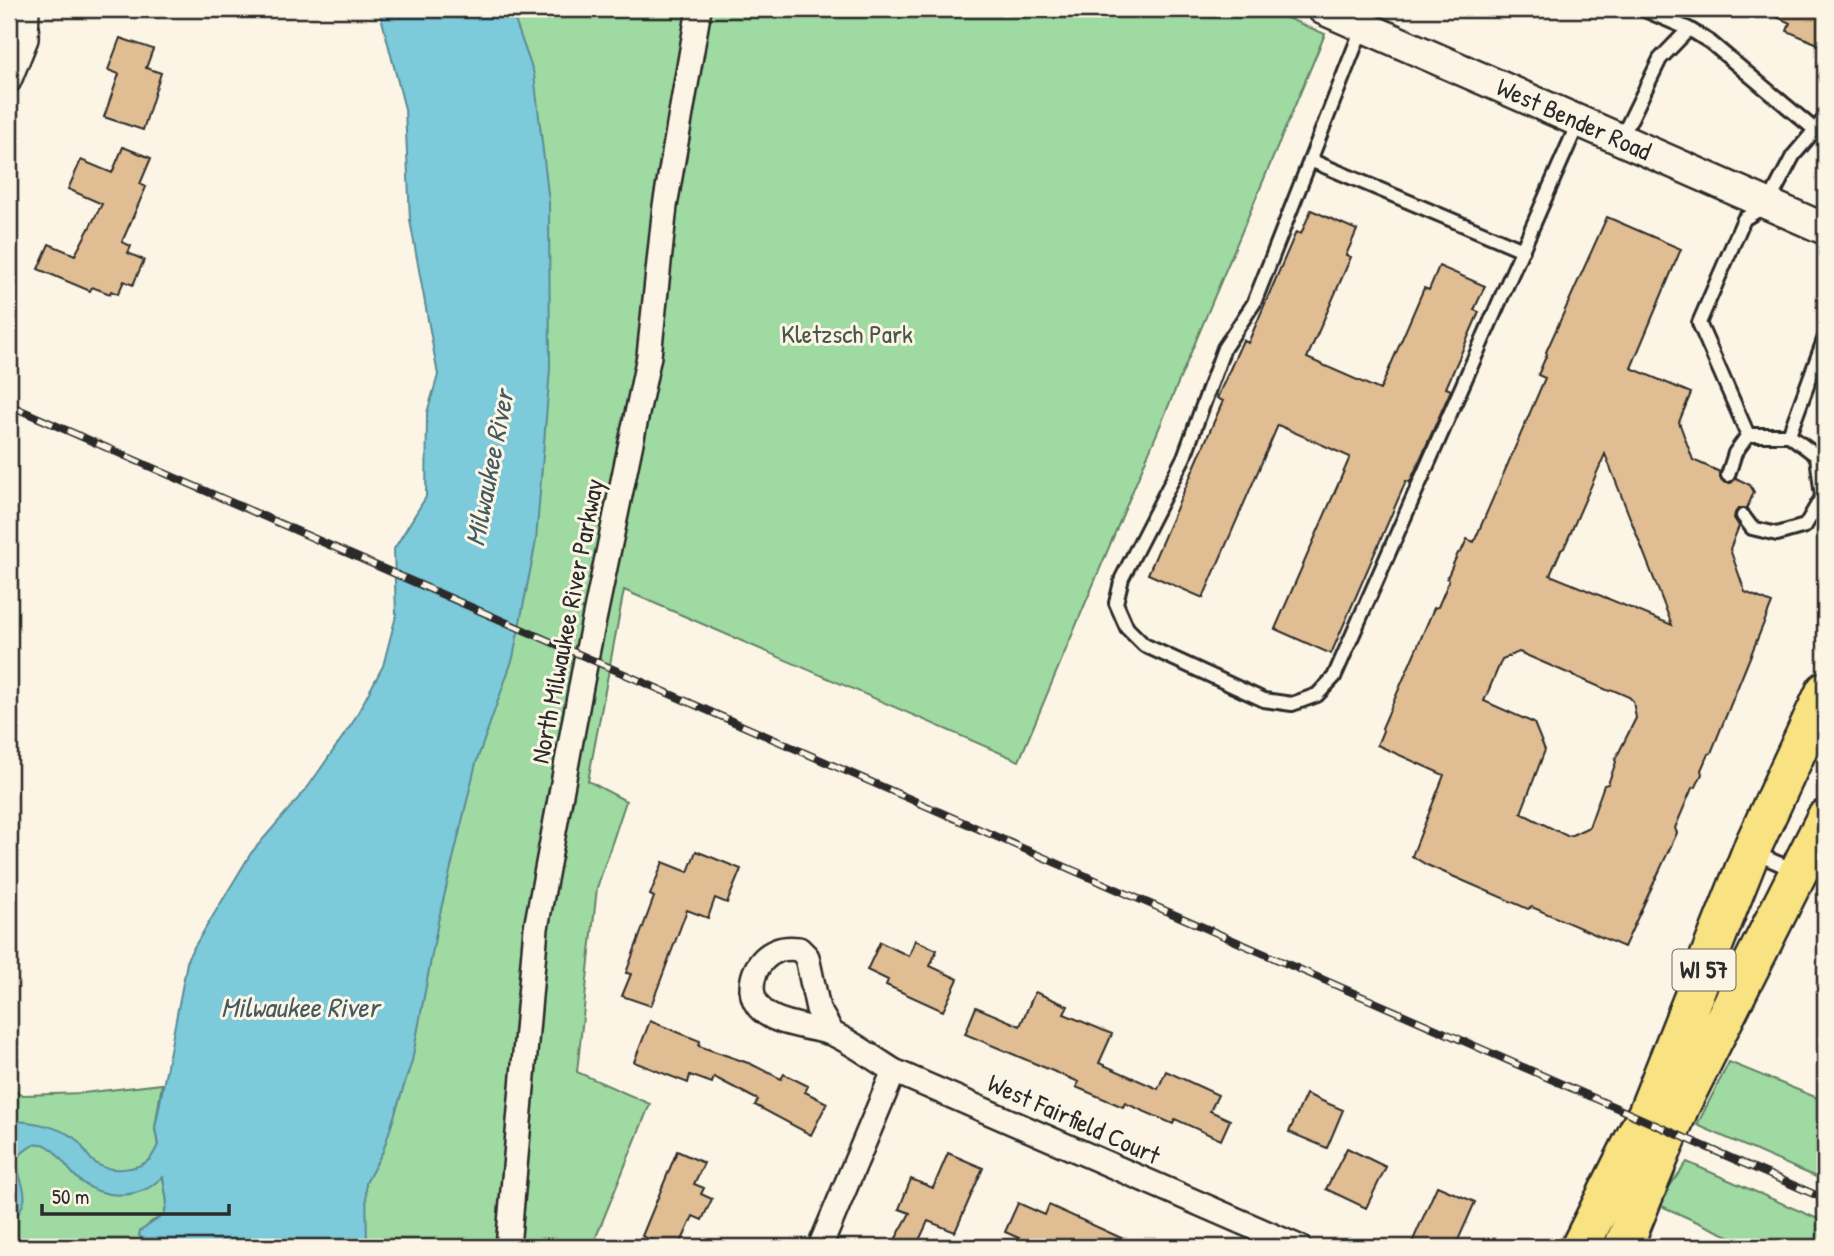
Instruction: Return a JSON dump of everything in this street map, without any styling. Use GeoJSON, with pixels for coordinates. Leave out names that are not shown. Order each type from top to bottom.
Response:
{"type":"FeatureCollection","features":[{"type":"Feature","properties":{"kind":"main road","name":"WI 57"},"geometry":{"type":"LineString","coordinates":[[1580,1247],[1647,1113],[1751,851],[1825,691]]}},
{"type":"Feature","properties":{"kind":"main road","name":"WI 57"},"geometry":{"type":"LineString","coordinates":[[1623,1247],[1680,1107],[1825,819]]}},
{"type":"Feature","properties":{"kind":"street"},"geometry":{"type":"LineString","coordinates":[[9,81],[26,38],[27,9]]}},
{"type":"Feature","properties":{"kind":"street","name":"North Milwaukee River Parkway"},"geometry":{"type":"LineString","coordinates":[[508,1247],[536,928],[588,649],[649,356],[666,206],[699,9]]}},
{"type":"Feature","properties":{"kind":"street","name":"West Bender Road"},"geometry":{"type":"LineString","coordinates":[[1324,9],[1825,229]]}},
{"type":"Feature","properties":{"kind":"street","name":"West Fairfield Court"},"geometry":{"type":"LineString","coordinates":[[832,1033],[894,1071],[1298,1247]]}},
{"type":"Feature","properties":{"kind":"street"},"geometry":{"type":"LineString","coordinates":[[820,1247],[894,1071]]}},
{"type":"Feature","properties":{"kind":"lane"},"geometry":{"type":"LineString","coordinates":[[1642,9],[1689,29],[1710,42],[1815,130]]}},
{"type":"Feature","properties":{"kind":"lane"},"geometry":{"type":"LineString","coordinates":[[1363,26],[1254,303],[1223,348],[1184,457],[1122,578],[1116,603],[1127,628],[1144,645],[1264,700],[1292,704],[1317,695],[1334,677],[1580,121]]}},
{"type":"Feature","properties":{"kind":"lane"},"geometry":{"type":"LineString","coordinates":[[1621,139],[1660,59],[1689,29]]}},
{"type":"Feature","properties":{"kind":"lane"},"geometry":{"type":"LineString","coordinates":[[1748,435],[1699,323],[1744,219],[1768,204],[1793,156],[1825,118]]}},
{"type":"Feature","properties":{"kind":"lane"},"geometry":{"type":"LineString","coordinates":[[1310,160],[1523,250]]}},
{"type":"Feature","properties":{"kind":"lane"},"geometry":{"type":"LineString","coordinates":[[1789,435],[1825,337]]}},
{"type":"Feature","properties":{"kind":"lane"},"geometry":{"type":"LineString","coordinates":[[1743,516],[1752,528],[1777,534],[1805,526],[1822,497],[1817,456],[1789,435],[1748,435]]}},
{"type":"Feature","properties":{"kind":"lane"},"geometry":{"type":"LineString","coordinates":[[1728,475],[1735,453],[1748,435]]}},
{"type":"Feature","properties":{"kind":"lane"},"geometry":{"type":"LineString","coordinates":[[1751,851],[1800,872]]}},
{"type":"Feature","properties":{"kind":"green space","name":"Kletzsch Park"},"geometry":{"type":"Polygon","coordinates":[[[435,9],[1266,9],[1325,34],[1019,761],[624,590],[588,781],[626,801],[597,888],[577,1072],[650,1104],[592,1247],[247,1247],[479,504],[435,9]]]}},
{"type":"Feature","properties":{"kind":"green space"},"geometry":{"type":"Polygon","coordinates":[[[1729,1062],[1825,1101],[1825,1181],[1697,1125],[1729,1062]]]}},
{"type":"Feature","properties":{"kind":"green space"},"geometry":{"type":"Polygon","coordinates":[[[162,1084],[155,1128],[167,1202],[164,1215],[151,1222],[139,1235],[150,1247],[9,1247],[9,1089],[23,1095],[83,1093],[162,1084]]]}},
{"type":"Feature","properties":{"kind":"green space"},"geometry":{"type":"Polygon","coordinates":[[[1687,1162],[1825,1222],[1825,1247],[1753,1247],[1657,1204],[1687,1162]]]}},
{"type":"Feature","properties":{"kind":"water","name":"Milwaukee River"},"geometry":{"type":"Polygon","coordinates":[[[379,9],[511,9],[534,74],[549,202],[550,369],[536,541],[513,658],[476,763],[438,922],[412,1061],[383,1151],[366,1183],[367,1247],[150,1247],[139,1235],[140,1231],[164,1215],[167,1202],[163,1177],[137,1192],[108,1194],[90,1188],[53,1150],[40,1144],[32,1146],[17,1158],[25,1198],[18,1214],[9,1224],[11,1121],[43,1125],[66,1133],[79,1142],[94,1162],[106,1168],[130,1168],[151,1157],[158,1145],[155,1128],[188,957],[251,853],[308,787],[353,722],[383,666],[396,616],[394,549],[426,497],[427,413],[438,375],[410,220],[405,109],[379,9]]]}},
{"type":"Feature","properties":{"kind":"building"},"geometry":{"type":"Polygon","coordinates":[[[1760,9],[1825,9],[1825,47],[1787,31],[1790,23],[1760,9]]]}},
{"type":"Feature","properties":{"kind":"building"},"geometry":{"type":"Polygon","coordinates":[[[120,38],[153,49],[146,68],[161,73],[143,130],[104,117],[119,74],[108,70],[120,38]]]}},
{"type":"Feature","properties":{"kind":"building"},"geometry":{"type":"Polygon","coordinates":[[[123,147],[151,158],[140,184],[146,187],[122,242],[131,246],[128,253],[144,260],[133,285],[124,281],[118,294],[92,287],[90,291],[38,269],[49,244],[75,255],[102,204],[68,189],[81,160],[112,173],[123,147]]]}},
{"type":"Feature","properties":{"kind":"building"},"geometry":{"type":"Polygon","coordinates":[[[1311,210],[1357,230],[1346,255],[1351,257],[1307,358],[1380,390],[1424,288],[1429,290],[1439,266],[1485,286],[1474,310],[1479,312],[1446,388],[1451,390],[1410,482],[1406,481],[1331,654],[1275,629],[1350,457],[1278,425],[1203,598],[1148,574],[1223,401],[1217,398],[1243,340],[1248,343],[1296,232],[1301,234],[1311,210]]]}},
{"type":"Feature","properties":{"kind":"building"},"geometry":{"type":"Polygon","coordinates":[[[1607,217],[1681,249],[1631,368],[1691,393],[1679,422],[1693,460],[1720,472],[1720,478],[1725,483],[1731,483],[1736,478],[1750,485],[1754,492],[1747,508],[1738,509],[1735,513],[1734,518],[1739,526],[1730,549],[1745,592],[1772,603],[1711,753],[1701,770],[1702,774],[1696,787],[1692,788],[1675,828],[1677,833],[1624,947],[1532,907],[1528,909],[1412,856],[1444,775],[1377,745],[1434,608],[1438,607],[1449,581],[1447,578],[1458,553],[1467,539],[1474,542],[1545,378],[1538,375],[1607,217]],[[1605,454],[1550,575],[1672,625],[1605,454]],[[1519,652],[1502,659],[1484,701],[1534,723],[1545,750],[1521,813],[1567,836],[1572,835],[1589,827],[1604,785],[1608,784],[1615,760],[1636,718],[1633,701],[1613,690],[1609,691],[1519,652]]]}},
{"type":"Feature","properties":{"kind":"building"},"geometry":{"type":"Polygon","coordinates":[[[696,851],[741,869],[727,903],[715,898],[708,918],[687,910],[651,1006],[622,996],[631,974],[626,973],[654,897],[650,895],[663,862],[688,872],[696,851]]]}},
{"type":"Feature","properties":{"kind":"building"},"geometry":{"type":"Polygon","coordinates":[[[915,940],[937,950],[930,966],[958,979],[943,1011],[886,985],[888,980],[867,970],[880,942],[909,956],[915,940]]]}},
{"type":"Feature","properties":{"kind":"building"},"geometry":{"type":"Polygon","coordinates":[[[1035,992],[1068,1006],[1064,1014],[1112,1034],[1099,1063],[1158,1089],[1166,1071],[1218,1095],[1210,1111],[1230,1120],[1221,1140],[1175,1119],[1173,1124],[1125,1103],[1123,1107],[1076,1087],[1079,1082],[965,1034],[976,1007],[1020,1026],[1035,992]]]}},
{"type":"Feature","properties":{"kind":"building"},"geometry":{"type":"Polygon","coordinates":[[[650,1021],[700,1041],[699,1046],[751,1064],[781,1079],[784,1074],[808,1086],[805,1092],[827,1103],[811,1135],[755,1105],[758,1100],[714,1077],[712,1083],[690,1075],[688,1083],[634,1062],[650,1021]]]}},
{"type":"Feature","properties":{"kind":"building"},"geometry":{"type":"Polygon","coordinates":[[[1306,1094],[1343,1110],[1327,1148],[1289,1132],[1306,1094]]]}},
{"type":"Feature","properties":{"kind":"building"},"geometry":{"type":"Polygon","coordinates":[[[1347,1148],[1386,1167],[1366,1208],[1326,1189],[1347,1148]]]}},
{"type":"Feature","properties":{"kind":"building"},"geometry":{"type":"Polygon","coordinates":[[[677,1151],[704,1163],[694,1184],[704,1188],[701,1194],[712,1199],[702,1220],[693,1216],[679,1247],[667,1247],[642,1236],[677,1151]]]}},
{"type":"Feature","properties":{"kind":"building"},"geometry":{"type":"Polygon","coordinates":[[[948,1153],[983,1168],[955,1232],[928,1221],[916,1247],[891,1247],[910,1213],[899,1209],[911,1179],[933,1188],[948,1153]]]}},
{"type":"Feature","properties":{"kind":"building"},"geometry":{"type":"Polygon","coordinates":[[[1437,1186],[1475,1202],[1455,1247],[1410,1247],[1437,1186]]]}},
{"type":"Feature","properties":{"kind":"building"},"geometry":{"type":"Polygon","coordinates":[[[1018,1203],[1045,1215],[1049,1205],[1141,1247],[1025,1247],[1028,1242],[1005,1232],[1018,1203]]]}},
{"type":"Feature","properties":{"kind":"railway"},"geometry":{"type":"LineString","coordinates":[[9,405],[1825,1199]]}}]}
